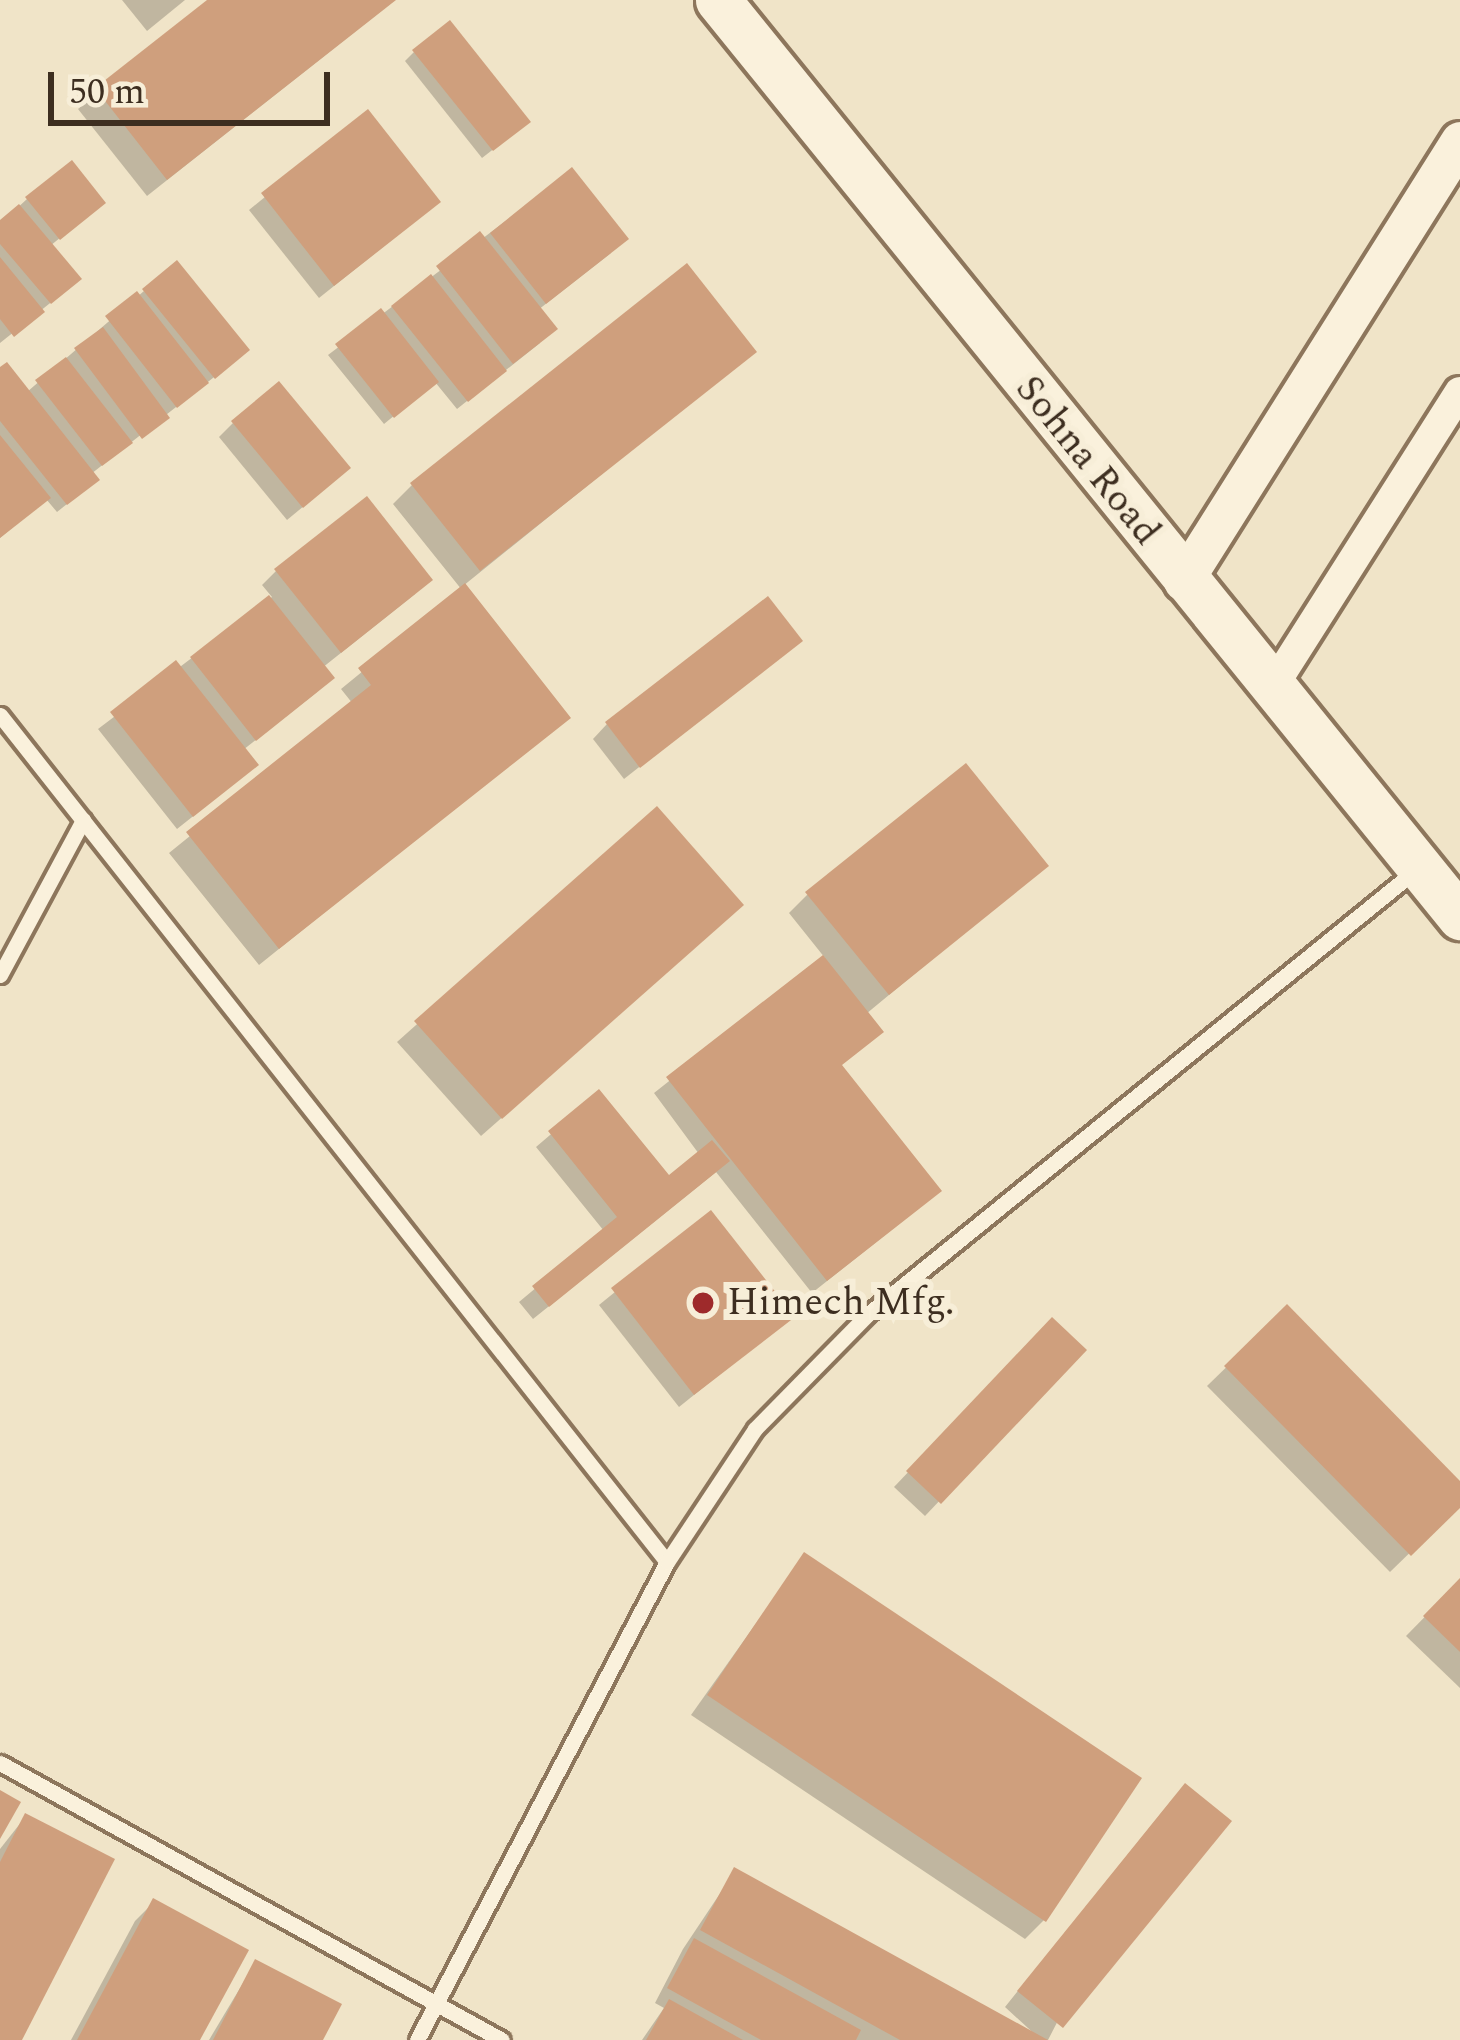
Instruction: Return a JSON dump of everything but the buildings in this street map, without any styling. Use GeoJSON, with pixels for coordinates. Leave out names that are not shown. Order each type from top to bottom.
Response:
{"type":"FeatureCollection","features":[{"type":"Feature","properties":{"kind":"main road","name":"Sohna Road"},"geometry":{"type":"LineString","coordinates":[[718,0],[1270,691],[1460,917]]}},
{"type":"Feature","properties":{"kind":"street"},"geometry":{"type":"LineString","coordinates":[[1183,581],[1460,141]]}},
{"type":"Feature","properties":{"kind":"street"},"geometry":{"type":"LineString","coordinates":[[1270,691],[1460,392]]}},
{"type":"Feature","properties":{"kind":"lane"},"geometry":{"type":"LineString","coordinates":[[0,715],[667,1562]]}},
{"type":"Feature","properties":{"kind":"lane"},"geometry":{"type":"LineString","coordinates":[[0,975],[83,820]]}},
{"type":"Feature","properties":{"kind":"lane"},"geometry":{"type":"LineString","coordinates":[[417,2040],[667,1562],[755,1429],[805,1371],[1418,868]]}},
{"type":"Feature","properties":{"kind":"lane"},"geometry":{"type":"LineString","coordinates":[[0,1763],[502,2040]]}},
{"type":"Feature","properties":{"kind":"place","name":"Himech Mfg."},"geometry":{"type":"Point","coordinates":[703,1303]}}]}
